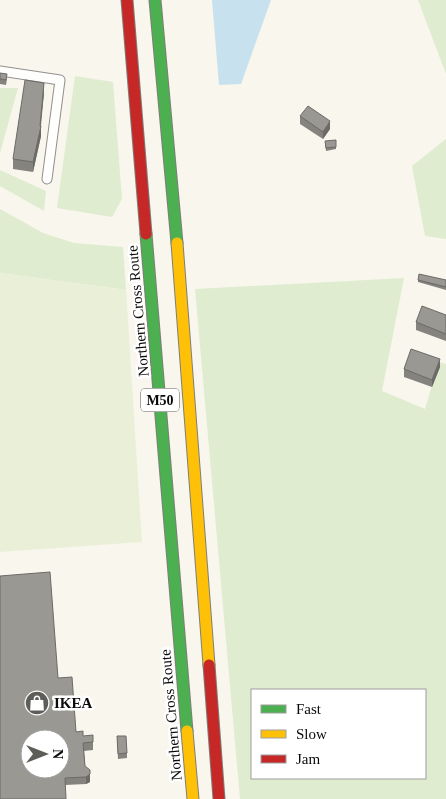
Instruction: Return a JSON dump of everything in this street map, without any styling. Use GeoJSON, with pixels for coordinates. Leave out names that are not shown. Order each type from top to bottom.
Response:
{"type":"FeatureCollection","features":[{"type":"Feature","properties":{"kind":"highway","name":"Northern Cross Route"},"geometry":{"type":"LineString","coordinates":[[127,0],[193,799]]}},
{"type":"Feature","properties":{"kind":"highway","name":"M50"},"geometry":{"type":"LineString","coordinates":[[154,0],[173,195],[219,799]]}},
{"type":"Feature","properties":{"kind":"highway"},"geometry":{"type":"LineString","coordinates":[[205,610],[225,799]]}},
{"type":"Feature","properties":{"kind":"street"},"geometry":{"type":"LineString","coordinates":[[0,71],[60,80],[47,179]]}},
{"type":"Feature","properties":{"kind":"green space"},"geometry":{"type":"Polygon","coordinates":[[[418,0],[446,0],[446,74],[418,0]]]}},
{"type":"Feature","properties":{"kind":"green space"},"geometry":{"type":"Polygon","coordinates":[[[75,76],[113,82],[122,199],[112,217],[57,208],[75,76]]]}},
{"type":"Feature","properties":{"kind":"green space"},"geometry":{"type":"Polygon","coordinates":[[[0,88],[18,88],[0,153],[0,88]]]}},
{"type":"Feature","properties":{"kind":"green space"},"geometry":{"type":"Polygon","coordinates":[[[446,139],[446,239],[425,236],[412,166],[446,139]]]}},
{"type":"Feature","properties":{"kind":"green space"},"geometry":{"type":"Polygon","coordinates":[[[0,170],[46,191],[44,211],[0,186],[0,170]]]}},
{"type":"Feature","properties":{"kind":"green space"},"geometry":{"type":"Polygon","coordinates":[[[0,209],[43,233],[74,243],[123,247],[126,290],[0,273],[0,209]]]}},
{"type":"Feature","properties":{"kind":"green space"},"geometry":{"type":"Polygon","coordinates":[[[0,273],[126,290],[142,542],[0,552],[0,273]]]}},
{"type":"Feature","properties":{"kind":"green space"},"geometry":{"type":"Polygon","coordinates":[[[404,278],[382,391],[425,409],[439,362],[446,364],[446,799],[240,799],[195,289],[404,278]]]}},
{"type":"Feature","properties":{"kind":"water"},"geometry":{"type":"Polygon","coordinates":[[[212,0],[271,0],[241,84],[219,85],[212,0]]]}},
{"type":"Feature","properties":{"kind":"building"},"geometry":{"type":"Polygon","coordinates":[[[0,73],[7,74],[6,80],[0,79],[0,73]]]}},
{"type":"Feature","properties":{"kind":"building"},"geometry":{"type":"Polygon","coordinates":[[[25,80],[44,83],[41,126],[33,162],[13,159],[25,80]]]}},
{"type":"Feature","properties":{"kind":"building"},"geometry":{"type":"Polygon","coordinates":[[[308,106],[330,121],[323,132],[300,116],[308,106]]]}},
{"type":"Feature","properties":{"kind":"building"},"geometry":{"type":"Polygon","coordinates":[[[336,140],[336,147],[326,148],[325,141],[336,140]]]}},
{"type":"Feature","properties":{"kind":"building"},"geometry":{"type":"Polygon","coordinates":[[[419,274],[446,280],[446,287],[418,280],[419,274]]]}},
{"type":"Feature","properties":{"kind":"building"},"geometry":{"type":"Polygon","coordinates":[[[422,306],[446,315],[446,334],[416,322],[422,306]]]}},
{"type":"Feature","properties":{"kind":"building"},"geometry":{"type":"Polygon","coordinates":[[[411,349],[440,359],[432,380],[404,369],[411,349]]]}},
{"type":"Feature","properties":{"kind":"building","name":"IKEA"},"geometry":{"type":"Polygon","coordinates":[[[50,572],[58,678],[72,677],[76,732],[83,731],[83,736],[93,735],[93,742],[83,743],[85,766],[90,770],[90,774],[86,777],[70,778],[70,729],[20,729],[20,779],[65,779],[66,799],[0,799],[0,576],[50,572]]]}},
{"type":"Feature","properties":{"kind":"building"},"geometry":{"type":"Polygon","coordinates":[[[117,736],[126,736],[127,753],[118,754],[117,736]]]}},
{"type":"Feature","properties":{"kind":"traffic: fast"},"geometry":{"type":"LineString","coordinates":[[155,0],[177,243]]}},
{"type":"Feature","properties":{"kind":"traffic: fast"},"geometry":{"type":"LineString","coordinates":[[146,234],[187,731]]}},
{"type":"Feature","properties":{"kind":"traffic: slow"},"geometry":{"type":"LineString","coordinates":[[177,243],[209,665]]}},
{"type":"Feature","properties":{"kind":"traffic: slow"},"geometry":{"type":"LineString","coordinates":[[187,731],[193,799]]}},
{"type":"Feature","properties":{"kind":"traffic: jam"},"geometry":{"type":"LineString","coordinates":[[127,0],[146,234]]}},
{"type":"Feature","properties":{"kind":"traffic: jam"},"geometry":{"type":"LineString","coordinates":[[209,665],[219,799]]}},
{"type":"Feature","properties":{"kind":"place","name":"IKEA"},"geometry":{"type":"Point","coordinates":[37,703]}}]}
